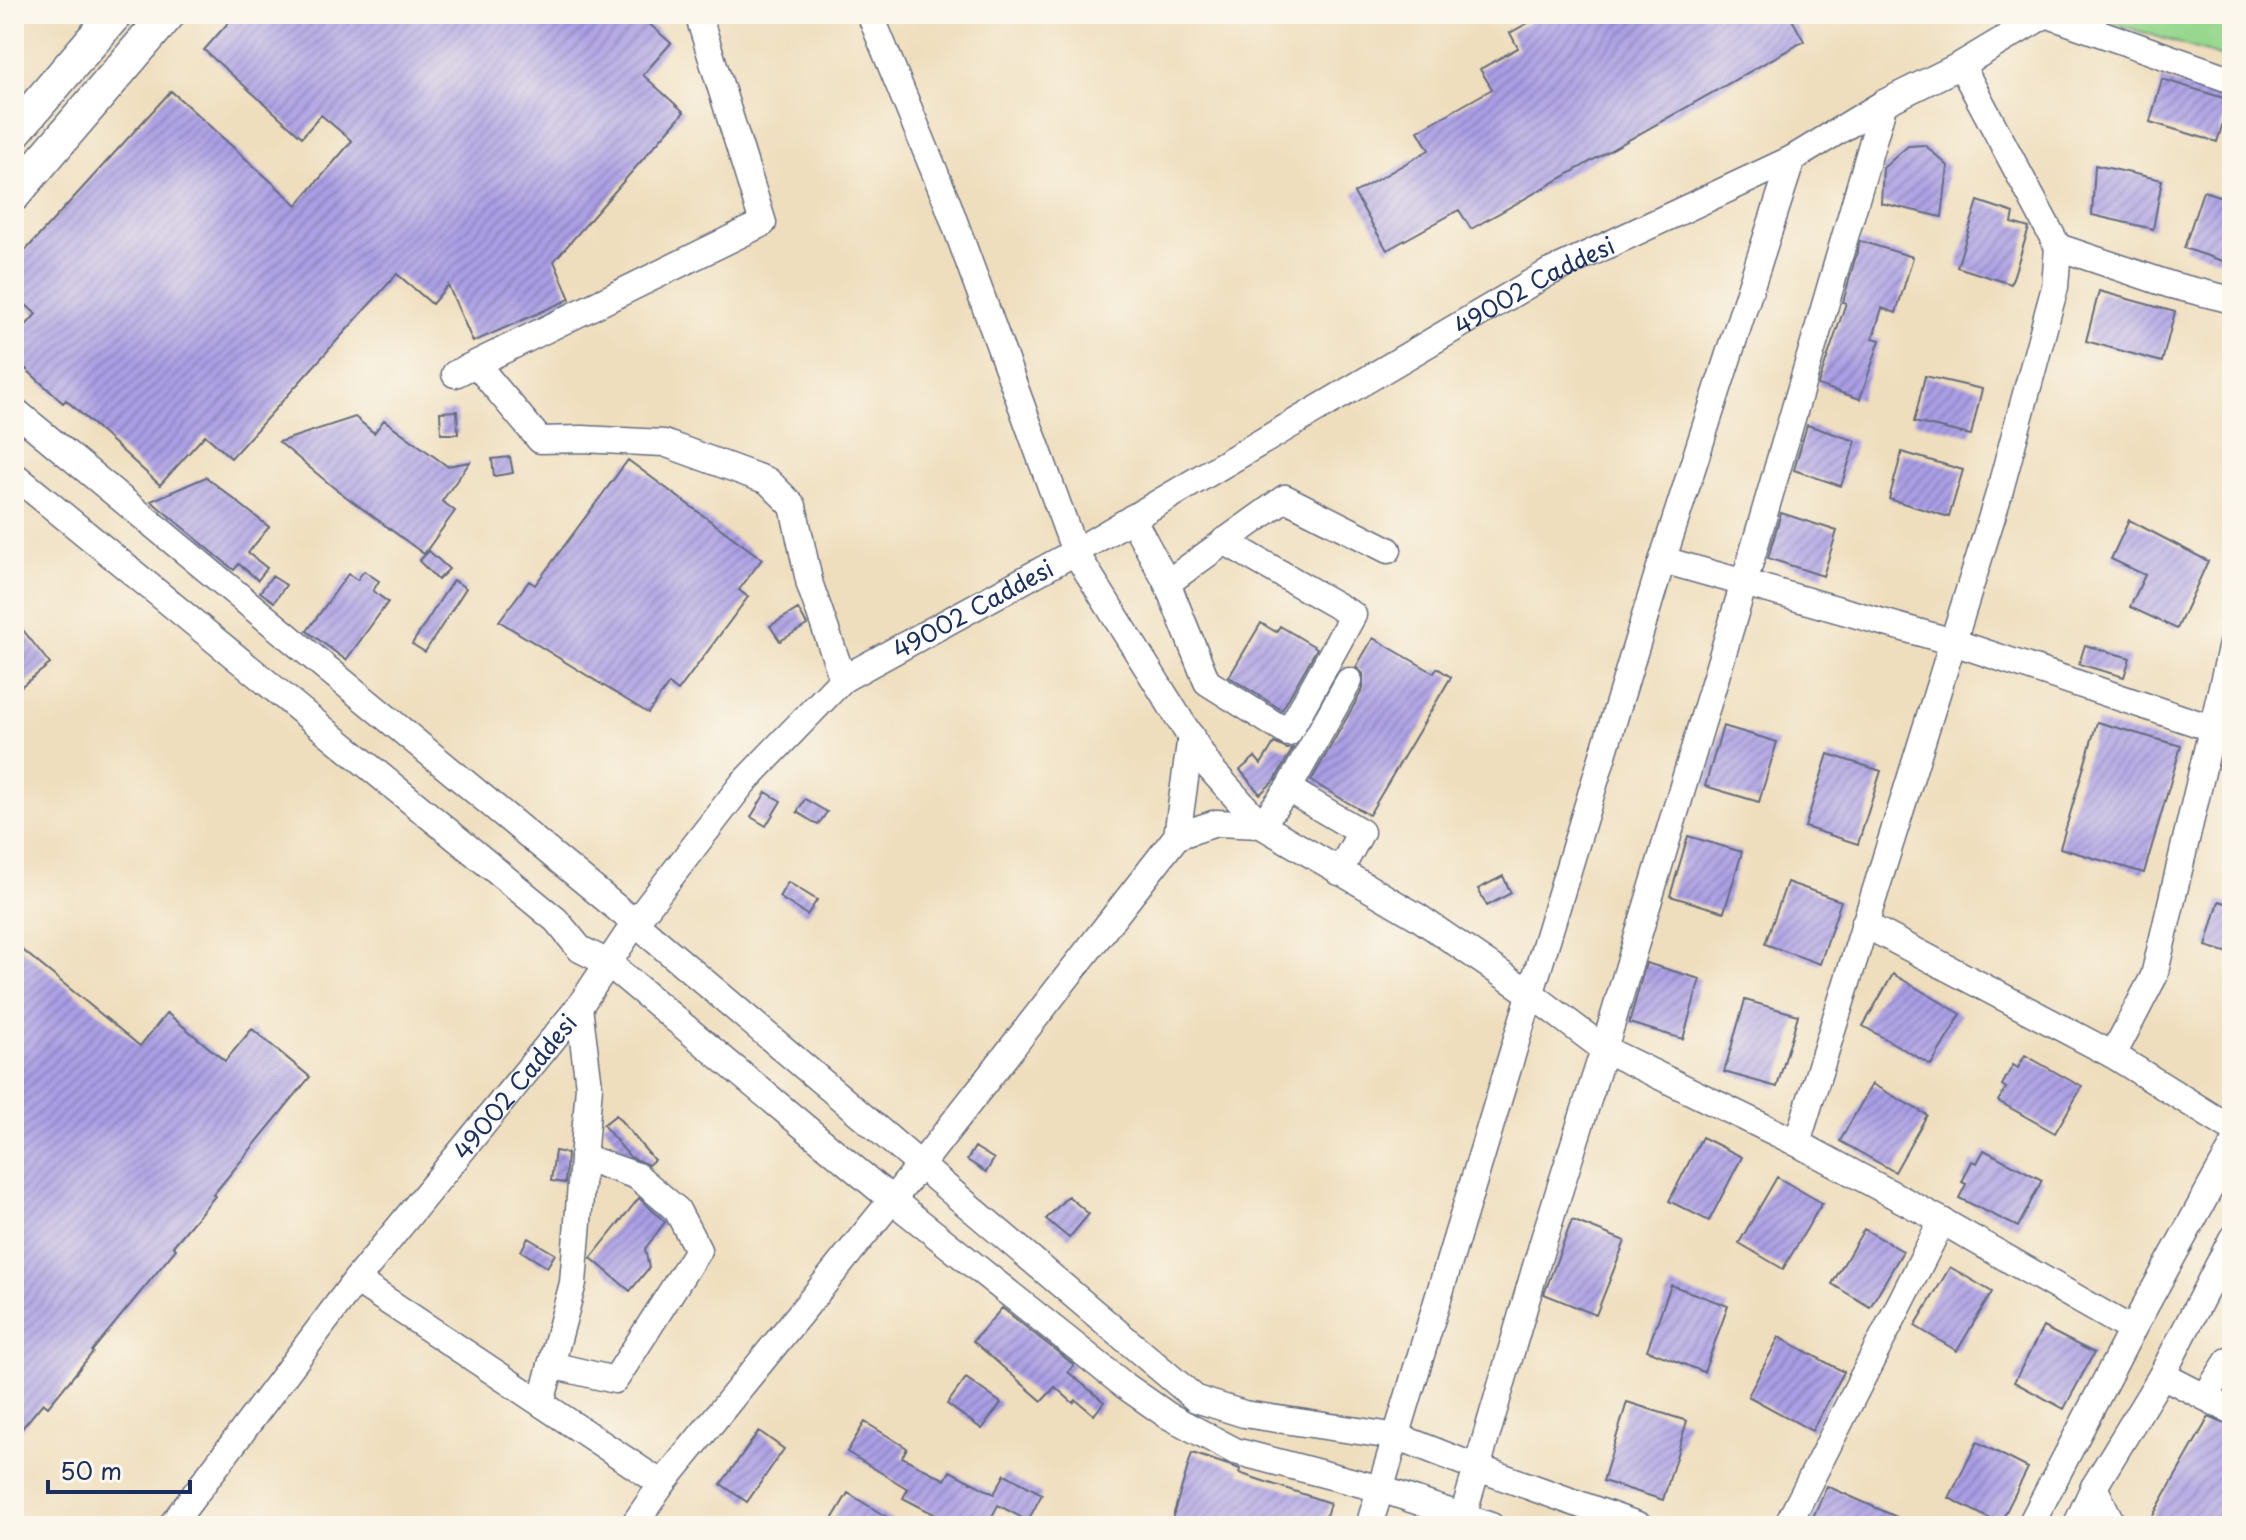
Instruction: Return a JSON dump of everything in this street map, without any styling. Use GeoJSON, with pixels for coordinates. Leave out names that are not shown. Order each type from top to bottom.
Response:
{"type":"FeatureCollection","features":[{"type":"Feature","properties":{"kind":"main road"},"geometry":{"type":"LineString","coordinates":[[14,132],[115,14]]}},
{"type":"Feature","properties":{"kind":"main road"},"geometry":{"type":"LineString","coordinates":[[14,194],[168,14]]}},
{"type":"Feature","properties":{"kind":"street"},"geometry":{"type":"LineString","coordinates":[[698,14],[763,223],[466,369],[540,440],[664,443],[768,481],[793,506],[810,585],[843,679]]}},
{"type":"Feature","properties":{"kind":"street"},"geometry":{"type":"LineString","coordinates":[[870,14],[947,202],[1075,552],[1210,768],[1261,825],[1418,917],[1531,994],[1604,1049],[1797,1143],[1942,1221],[2132,1330]]}},
{"type":"Feature","properties":{"kind":"street"},"geometry":{"type":"LineString","coordinates":[[2046,14],[2232,80]]}},
{"type":"Feature","properties":{"kind":"street","name":"49002 Caddesi"},"geometry":{"type":"LineString","coordinates":[[171,1526],[356,1280],[579,1007],[635,923],[743,783],[843,679],[1075,552],[1548,273],[1792,159],[1884,103],[1961,65],[2046,14]]}},
{"type":"Feature","properties":{"kind":"street"},"geometry":{"type":"LineString","coordinates":[[1797,1143],[1998,497],[2055,287],[2058,247],[1961,65]]}},
{"type":"Feature","properties":{"kind":"street"},"geometry":{"type":"LineString","coordinates":[[1461,1521],[1744,583],[1884,103]]}},
{"type":"Feature","properties":{"kind":"street"},"geometry":{"type":"LineString","coordinates":[[1369,1526],[1399,1437],[1663,560],[1792,159]]}},
{"type":"Feature","properties":{"kind":"street"},"geometry":{"type":"LineString","coordinates":[[2058,247],[2171,285],[2232,300]]}},
{"type":"Feature","properties":{"kind":"street"},"geometry":{"type":"LineString","coordinates":[[14,410],[922,1163],[1196,1399],[1244,1414],[1399,1437],[1640,1526]]}},
{"type":"Feature","properties":{"kind":"street"},"geometry":{"type":"LineString","coordinates":[[14,475],[556,920],[580,949],[608,963],[892,1200],[1124,1385],[1180,1423],[1235,1451],[1381,1489],[1461,1521],[1491,1526]]}},
{"type":"Feature","properties":{"kind":"street"},"geometry":{"type":"LineString","coordinates":[[1167,583],[1285,498],[1388,550]]}},
{"type":"Feature","properties":{"kind":"street"},"geometry":{"type":"LineString","coordinates":[[1132,518],[1167,583],[1207,682],[1288,733],[1353,615],[1224,541]]}},
{"type":"Feature","properties":{"kind":"street"},"geometry":{"type":"LineString","coordinates":[[1663,560],[1953,642],[2221,732]]}},
{"type":"Feature","properties":{"kind":"street"},"geometry":{"type":"LineString","coordinates":[[2113,1055],[2154,976],[2221,732],[2232,644]]}},
{"type":"Feature","properties":{"kind":"street"},"geometry":{"type":"LineString","coordinates":[[1261,825],[1288,789],[1349,681]]}},
{"type":"Feature","properties":{"kind":"street"},"geometry":{"type":"LineString","coordinates":[[633,1526],[662,1484],[922,1163],[1177,836],[1191,736]]}},
{"type":"Feature","properties":{"kind":"street"},"geometry":{"type":"LineString","coordinates":[[1288,789],[1361,832],[1339,872]]}},
{"type":"Feature","properties":{"kind":"street"},"geometry":{"type":"LineString","coordinates":[[1177,836],[1216,823],[1261,825]]}},
{"type":"Feature","properties":{"kind":"street"},"geometry":{"type":"LineString","coordinates":[[1864,924],[2113,1055],[2232,1129]]}},
{"type":"Feature","properties":{"kind":"street"},"geometry":{"type":"LineString","coordinates":[[541,1403],[573,1283],[589,1086],[579,1007]]}},
{"type":"Feature","properties":{"kind":"street"},"geometry":{"type":"LineString","coordinates":[[2030,1526],[2132,1330],[2232,1148]]}},
{"type":"Feature","properties":{"kind":"street"},"geometry":{"type":"LineString","coordinates":[[551,1365],[615,1380],[698,1250],[677,1210],[637,1176],[583,1157]]}},
{"type":"Feature","properties":{"kind":"street"},"geometry":{"type":"LineString","coordinates":[[1787,1526],[1942,1221]]}},
{"type":"Feature","properties":{"kind":"street"},"geometry":{"type":"LineString","coordinates":[[2076,1526],[2094,1487],[2162,1375],[2232,1239]]}},
{"type":"Feature","properties":{"kind":"street"},"geometry":{"type":"LineString","coordinates":[[356,1280],[662,1484]]}},
{"type":"Feature","properties":{"kind":"street"},"geometry":{"type":"LineString","coordinates":[[2205,1397],[2231,1359]]}},
{"type":"Feature","properties":{"kind":"street"},"geometry":{"type":"LineString","coordinates":[[2162,1375],[2232,1411]]}},
{"type":"Feature","properties":{"kind":"street"},"geometry":{"type":"LineString","coordinates":[[2094,1487],[2113,1526]]}},
{"type":"Feature","properties":{"kind":"green space"},"geometry":{"type":"Polygon","coordinates":[[[2107,14],[2232,14],[2232,60],[2110,22],[2107,14]]]}},
{"type":"Feature","properties":{"kind":"building"},"geometry":{"type":"Polygon","coordinates":[[[236,14],[638,14],[671,43],[643,75],[684,112],[554,261],[570,299],[473,342],[448,285],[432,304],[397,274],[231,458],[205,435],[160,485],[66,400],[63,403],[14,358],[14,339],[36,314],[14,294],[14,263],[171,91],[297,205],[352,141],[321,115],[302,137],[204,50],[236,14]]]}},
{"type":"Feature","properties":{"kind":"building"},"geometry":{"type":"Polygon","coordinates":[[[1544,14],[1789,14],[1804,41],[1471,229],[1459,210],[1387,250],[1354,193],[1429,150],[1418,131],[1492,89],[1480,69],[1518,48],[1510,33],[1544,14]]]}},
{"type":"Feature","properties":{"kind":"building"},"geometry":{"type":"Polygon","coordinates":[[[2162,79],[2230,100],[2217,142],[2150,122],[2162,79]]]}},
{"type":"Feature","properties":{"kind":"building"},"geometry":{"type":"Polygon","coordinates":[[[1925,145],[1948,166],[1942,217],[1881,203],[1883,168],[1908,146],[1925,145]]]}},
{"type":"Feature","properties":{"kind":"building"},"geometry":{"type":"Polygon","coordinates":[[[2095,165],[2162,180],[2153,229],[2092,215],[2095,165]]]}},
{"type":"Feature","properties":{"kind":"building"},"geometry":{"type":"Polygon","coordinates":[[[2203,191],[2232,200],[2232,264],[2184,248],[2203,191]]]}},
{"type":"Feature","properties":{"kind":"building"},"geometry":{"type":"Polygon","coordinates":[[[1978,201],[2014,213],[2012,223],[2029,228],[2011,284],[1957,267],[1978,201]]]}},
{"type":"Feature","properties":{"kind":"building"},"geometry":{"type":"Polygon","coordinates":[[[1860,241],[1913,257],[1896,313],[1882,308],[1873,338],[1880,340],[1860,399],[1818,385],[1846,303],[1843,302],[1860,241]]]}},
{"type":"Feature","properties":{"kind":"building"},"geometry":{"type":"Polygon","coordinates":[[[2099,291],[2175,312],[2162,362],[2086,341],[2099,291]]]}},
{"type":"Feature","properties":{"kind":"building"},"geometry":{"type":"Polygon","coordinates":[[[1925,376],[1982,389],[1971,435],[1914,422],[1925,376]]]}},
{"type":"Feature","properties":{"kind":"building"},"geometry":{"type":"Polygon","coordinates":[[[457,411],[458,434],[441,434],[440,412],[457,411]]]}},
{"type":"Feature","properties":{"kind":"building"},"geometry":{"type":"Polygon","coordinates":[[[355,417],[374,433],[384,420],[447,466],[470,462],[442,501],[455,511],[424,554],[333,487],[279,442],[355,417]]]}},
{"type":"Feature","properties":{"kind":"building"},"geometry":{"type":"Polygon","coordinates":[[[1807,425],[1856,441],[1841,486],[1794,470],[1807,425]]]}},
{"type":"Feature","properties":{"kind":"building"},"geometry":{"type":"Polygon","coordinates":[[[1902,452],[1963,470],[1949,517],[1889,499],[1902,452]]]}},
{"type":"Feature","properties":{"kind":"building"},"geometry":{"type":"Polygon","coordinates":[[[510,457],[513,473],[494,476],[492,459],[510,457]]]}},
{"type":"Feature","properties":{"kind":"building"},"geometry":{"type":"Polygon","coordinates":[[[628,460],[762,559],[739,590],[748,597],[678,691],[669,684],[648,713],[499,621],[529,581],[535,585],[628,460]]]}},
{"type":"Feature","properties":{"kind":"building"},"geometry":{"type":"Polygon","coordinates":[[[206,477],[269,527],[248,553],[267,568],[258,580],[239,564],[234,570],[151,501],[206,477]]]}},
{"type":"Feature","properties":{"kind":"building"},"geometry":{"type":"Polygon","coordinates":[[[1781,513],[1837,531],[1823,576],[1768,558],[1781,513]]]}},
{"type":"Feature","properties":{"kind":"building"},"geometry":{"type":"Polygon","coordinates":[[[2129,520],[2208,561],[2177,629],[2130,607],[2145,575],[2111,559],[2129,520]]]}},
{"type":"Feature","properties":{"kind":"building"},"geometry":{"type":"Polygon","coordinates":[[[429,551],[449,569],[438,580],[419,561],[429,551]]]}},
{"type":"Feature","properties":{"kind":"building"},"geometry":{"type":"Polygon","coordinates":[[[364,571],[379,581],[373,591],[388,602],[346,660],[307,631],[348,574],[357,580],[364,571]]]}},
{"type":"Feature","properties":{"kind":"building"},"geometry":{"type":"Polygon","coordinates":[[[272,576],[286,585],[274,602],[260,592],[272,576]]]}},
{"type":"Feature","properties":{"kind":"building"},"geometry":{"type":"Polygon","coordinates":[[[453,580],[466,588],[425,652],[412,644],[453,580]]]}},
{"type":"Feature","properties":{"kind":"building"},"geometry":{"type":"Polygon","coordinates":[[[798,609],[807,625],[780,641],[770,626],[798,609]]]}},
{"type":"Feature","properties":{"kind":"building"},"geometry":{"type":"Polygon","coordinates":[[[1261,623],[1276,632],[1280,626],[1317,648],[1282,710],[1229,677],[1261,623]]]}},
{"type":"Feature","properties":{"kind":"building"},"geometry":{"type":"Polygon","coordinates":[[[23,630],[50,664],[14,692],[14,637],[23,630]]]}},
{"type":"Feature","properties":{"kind":"building"},"geometry":{"type":"Polygon","coordinates":[[[1373,638],[1434,673],[1437,668],[1451,677],[1369,815],[1311,781],[1363,689],[1363,674],[1356,667],[1373,638]]]}},
{"type":"Feature","properties":{"kind":"building"},"geometry":{"type":"Polygon","coordinates":[[[2085,645],[2130,658],[2124,677],[2079,664],[2085,645]]]}},
{"type":"Feature","properties":{"kind":"building"},"geometry":{"type":"Polygon","coordinates":[[[2097,722],[2181,746],[2144,873],[2060,848],[2097,722]]]}},
{"type":"Feature","properties":{"kind":"building"},"geometry":{"type":"Polygon","coordinates":[[[1723,726],[1777,742],[1759,802],[1705,786],[1723,726]]]}},
{"type":"Feature","properties":{"kind":"building"},"geometry":{"type":"Polygon","coordinates":[[[1274,743],[1287,749],[1293,748],[1275,780],[1260,794],[1240,770],[1255,757],[1261,764],[1274,743]]]}},
{"type":"Feature","properties":{"kind":"building"},"geometry":{"type":"Polygon","coordinates":[[[1828,754],[1881,771],[1858,844],[1805,827],[1828,754]]]}},
{"type":"Feature","properties":{"kind":"building"},"geometry":{"type":"Polygon","coordinates":[[[766,792],[781,801],[766,826],[751,817],[766,792]]]}},
{"type":"Feature","properties":{"kind":"building"},"geometry":{"type":"Polygon","coordinates":[[[805,799],[827,812],[818,825],[797,812],[805,799]]]}},
{"type":"Feature","properties":{"kind":"building"},"geometry":{"type":"Polygon","coordinates":[[[1688,836],[1742,852],[1724,912],[1670,896],[1688,836]]]}},
{"type":"Feature","properties":{"kind":"building"},"geometry":{"type":"Polygon","coordinates":[[[1503,876],[1511,893],[1487,906],[1478,889],[1503,876]]]}},
{"type":"Feature","properties":{"kind":"building"},"geometry":{"type":"Polygon","coordinates":[[[788,882],[817,900],[807,915],[779,897],[788,882]]]}},
{"type":"Feature","properties":{"kind":"building"},"geometry":{"type":"Polygon","coordinates":[[[1787,882],[1841,901],[1820,964],[1765,944],[1787,882]]]}},
{"type":"Feature","properties":{"kind":"building"},"geometry":{"type":"Polygon","coordinates":[[[2219,901],[2232,905],[2232,954],[2206,946],[2219,901]]]}},
{"type":"Feature","properties":{"kind":"building"},"geometry":{"type":"Polygon","coordinates":[[[14,943],[140,1046],[167,1013],[225,1061],[252,1029],[310,1077],[213,1195],[173,1246],[176,1249],[48,1407],[43,1403],[14,1438],[14,943]]]}},
{"type":"Feature","properties":{"kind":"building"},"geometry":{"type":"Polygon","coordinates":[[[1646,963],[1700,979],[1683,1039],[1629,1023],[1646,963]]]}},
{"type":"Feature","properties":{"kind":"building"},"geometry":{"type":"Polygon","coordinates":[[[1893,974],[1961,1014],[1931,1065],[1863,1026],[1893,974]]]}},
{"type":"Feature","properties":{"kind":"building"},"geometry":{"type":"Polygon","coordinates":[[[1745,1000],[1798,1015],[1777,1087],[1724,1072],[1745,1000]]]}},
{"type":"Feature","properties":{"kind":"building"},"geometry":{"type":"Polygon","coordinates":[[[2025,1055],[2082,1087],[2055,1133],[1998,1101],[2006,1088],[2002,1085],[2013,1065],[2018,1068],[2025,1055]]]}},
{"type":"Feature","properties":{"kind":"building"},"geometry":{"type":"Polygon","coordinates":[[[1872,1084],[1927,1115],[1895,1172],[1840,1141],[1872,1084]]]}},
{"type":"Feature","properties":{"kind":"building"},"geometry":{"type":"Polygon","coordinates":[[[616,1115],[654,1160],[648,1165],[630,1157],[603,1125],[616,1115]]]}},
{"type":"Feature","properties":{"kind":"building"},"geometry":{"type":"Polygon","coordinates":[[[1702,1137],[1742,1157],[1709,1221],[1669,1201],[1702,1137]]]}},
{"type":"Feature","properties":{"kind":"building"},"geometry":{"type":"Polygon","coordinates":[[[975,1147],[994,1159],[986,1172],[967,1160],[975,1147]]]}},
{"type":"Feature","properties":{"kind":"building"},"geometry":{"type":"Polygon","coordinates":[[[1984,1150],[2042,1180],[2018,1227],[1959,1198],[1966,1184],[1962,1182],[1972,1161],[1977,1163],[1984,1150]]]}},
{"type":"Feature","properties":{"kind":"building"},"geometry":{"type":"Polygon","coordinates":[[[555,1151],[567,1153],[565,1183],[551,1181],[555,1151]]]}},
{"type":"Feature","properties":{"kind":"building"},"geometry":{"type":"Polygon","coordinates":[[[1777,1177],[1822,1203],[1783,1269],[1739,1243],[1777,1177]]]}},
{"type":"Feature","properties":{"kind":"building"},"geometry":{"type":"Polygon","coordinates":[[[1068,1196],[1089,1214],[1069,1238],[1046,1219],[1068,1196]]]}},
{"type":"Feature","properties":{"kind":"building"},"geometry":{"type":"Polygon","coordinates":[[[639,1198],[665,1222],[645,1249],[649,1268],[630,1291],[591,1258],[639,1198]]]}},
{"type":"Feature","properties":{"kind":"building"},"geometry":{"type":"Polygon","coordinates":[[[1572,1220],[1625,1241],[1596,1315],[1544,1294],[1572,1220]]]}},
{"type":"Feature","properties":{"kind":"building"},"geometry":{"type":"Polygon","coordinates":[[[1864,1229],[1903,1251],[1870,1307],[1832,1284],[1864,1229]]]}},
{"type":"Feature","properties":{"kind":"building"},"geometry":{"type":"Polygon","coordinates":[[[528,1238],[555,1254],[547,1267],[521,1251],[528,1238]]]}},
{"type":"Feature","properties":{"kind":"building"},"geometry":{"type":"Polygon","coordinates":[[[1950,1267],[1992,1292],[1957,1351],[1915,1326],[1950,1267]]]}},
{"type":"Feature","properties":{"kind":"building"},"geometry":{"type":"Polygon","coordinates":[[[1671,1285],[1728,1306],[1704,1372],[1647,1350],[1671,1285]]]}},
{"type":"Feature","properties":{"kind":"building"},"geometry":{"type":"Polygon","coordinates":[[[1002,1308],[1074,1365],[1068,1372],[1104,1402],[1094,1415],[1076,1400],[1073,1403],[1055,1387],[1042,1401],[973,1341],[1002,1308]]]}},
{"type":"Feature","properties":{"kind":"building"},"geometry":{"type":"Polygon","coordinates":[[[2043,1327],[2094,1353],[2064,1409],[2014,1382],[2043,1327]]]}},
{"type":"Feature","properties":{"kind":"building"},"geometry":{"type":"Polygon","coordinates":[[[1779,1337],[1844,1372],[1812,1431],[1748,1396],[1779,1337]]]}},
{"type":"Feature","properties":{"kind":"building"},"geometry":{"type":"Polygon","coordinates":[[[966,1378],[1001,1403],[982,1429],[947,1404],[966,1378]]]}},
{"type":"Feature","properties":{"kind":"building"},"geometry":{"type":"Polygon","coordinates":[[[1627,1402],[1687,1421],[1663,1500],[1603,1481],[1627,1402]]]}},
{"type":"Feature","properties":{"kind":"building"},"geometry":{"type":"Polygon","coordinates":[[[2209,1417],[2232,1427],[2232,1526],[2147,1526],[2209,1417]]]}},
{"type":"Feature","properties":{"kind":"building"},"geometry":{"type":"Polygon","coordinates":[[[865,1422],[907,1448],[902,1457],[945,1480],[950,1471],[994,1494],[1005,1474],[1042,1494],[1028,1521],[998,1505],[987,1526],[957,1526],[903,1498],[908,1489],[847,1452],[865,1422]]]}},
{"type":"Feature","properties":{"kind":"building"},"geometry":{"type":"Polygon","coordinates":[[[759,1431],[784,1449],[747,1502],[721,1484],[759,1431]]]}},
{"type":"Feature","properties":{"kind":"building"},"geometry":{"type":"Polygon","coordinates":[[[1977,1442],[2028,1468],[2000,1524],[1949,1498],[1977,1442]]]}},
{"type":"Feature","properties":{"kind":"building"},"geometry":{"type":"Polygon","coordinates":[[[1192,1453],[1240,1469],[1239,1473],[1330,1503],[1323,1526],[1170,1526],[1192,1453]]]}},
{"type":"Feature","properties":{"kind":"building"},"geometry":{"type":"Polygon","coordinates":[[[1827,1486],[1917,1526],[1809,1526],[1827,1486]]]}},
{"type":"Feature","properties":{"kind":"building"},"geometry":{"type":"Polygon","coordinates":[[[848,1493],[901,1526],[828,1526],[848,1493]]]}}]}
